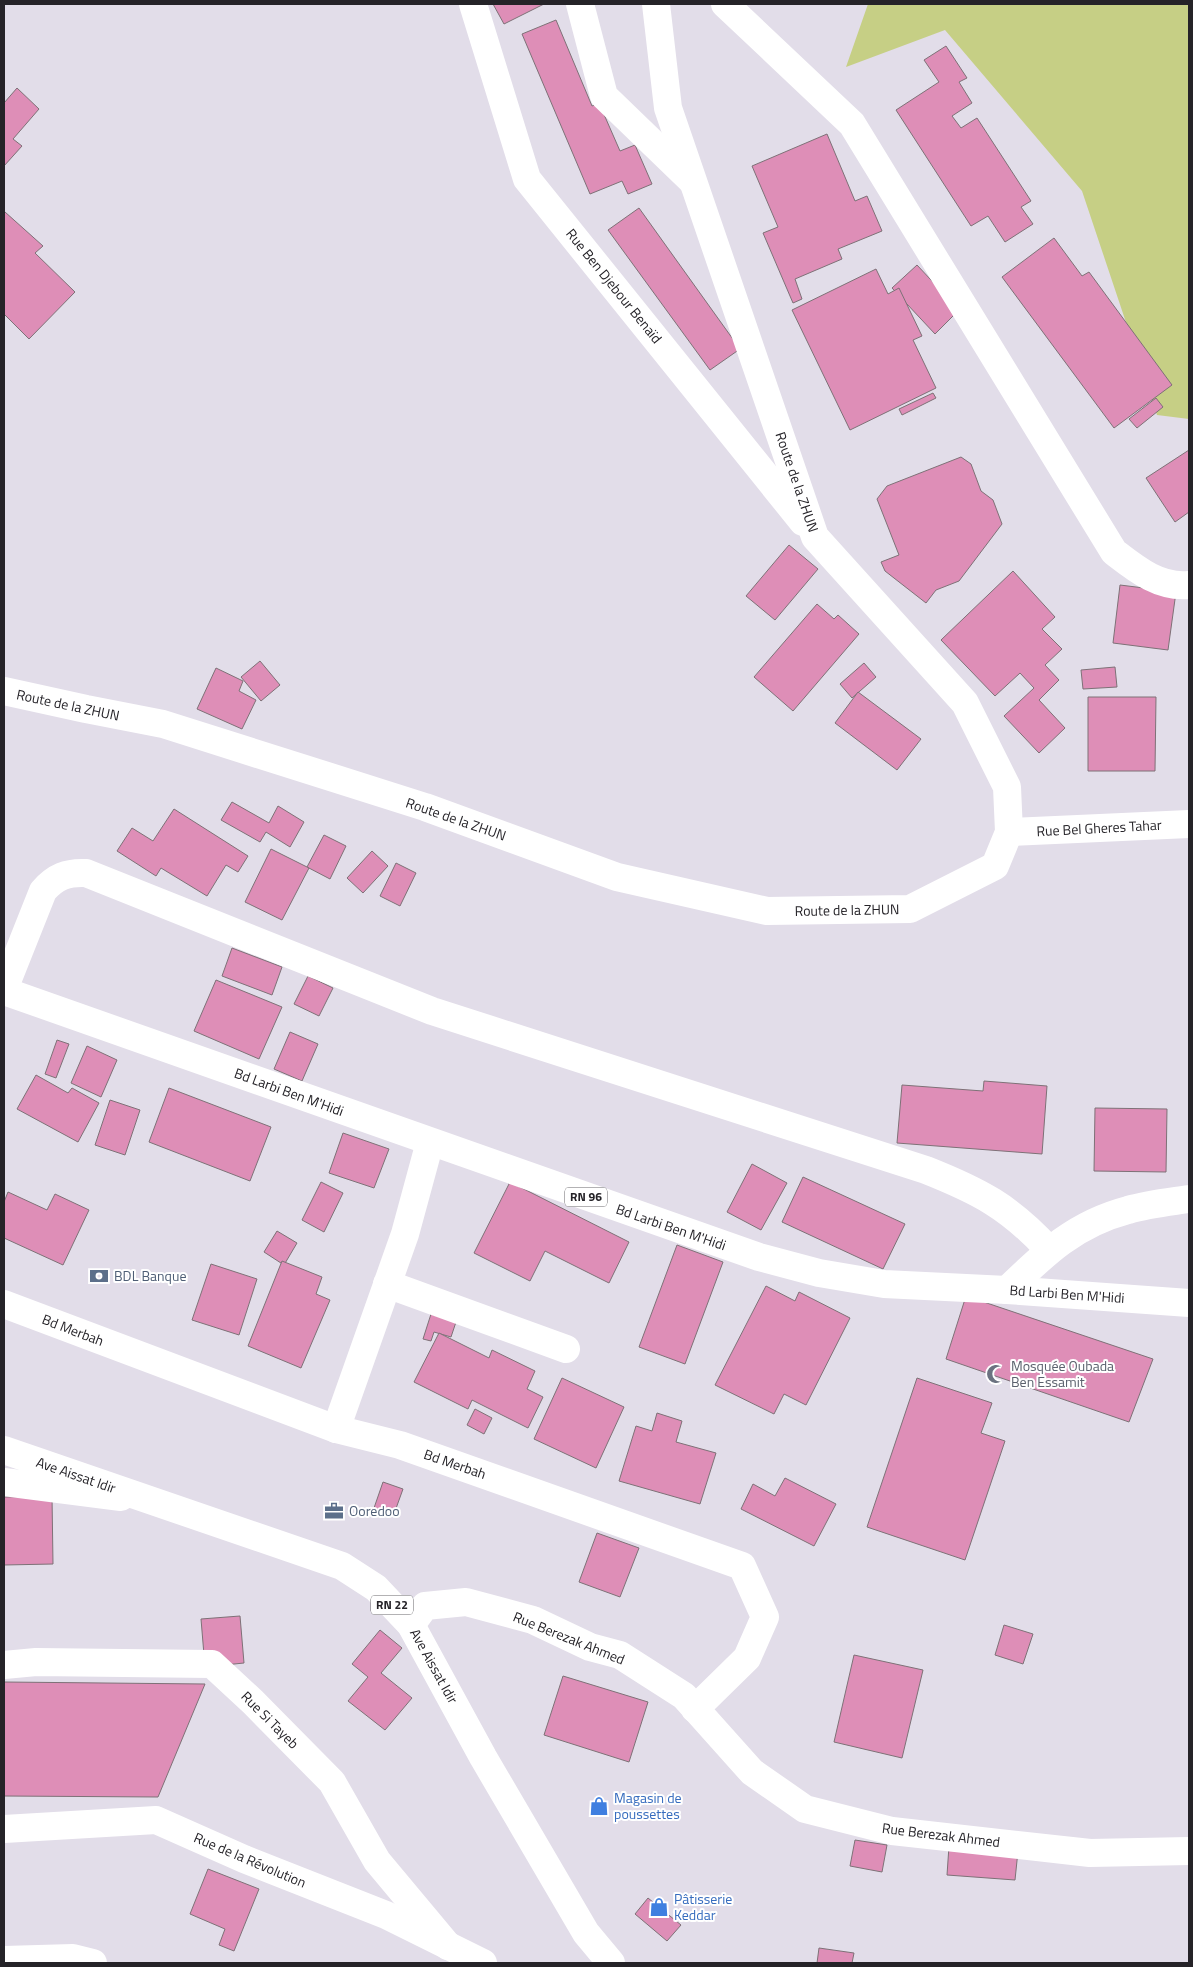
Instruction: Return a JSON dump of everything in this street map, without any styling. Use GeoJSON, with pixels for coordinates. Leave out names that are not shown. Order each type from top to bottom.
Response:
{"type":"FeatureCollection","features":[{"type":"Feature","properties":{"kind":"street","name":"Rue Ben Djebour Benaïd"},"geometry":{"type":"LineString","coordinates":[[474,4],[527,179],[815,537]]}},
{"type":"Feature","properties":{"kind":"street"},"geometry":{"type":"LineString","coordinates":[[580,4],[604,96],[694,183]]}},
{"type":"Feature","properties":{"kind":"street","name":"Route de la ZHUN"},"geometry":{"type":"LineString","coordinates":[[4,691],[163,724],[425,807],[617,877],[767,911],[910,909],[995,866],[1009,832],[1007,787],[965,703],[815,537],[668,108],[656,4]]}},
{"type":"Feature","properties":{"kind":"street"},"geometry":{"type":"LineString","coordinates":[[725,4],[852,124],[1114,552],[1144,575],[1176,586],[1189,585]]}},
{"type":"Feature","properties":{"kind":"street","name":"Rue Bel Gheres Tahar"},"geometry":{"type":"LineString","coordinates":[[1009,832],[1189,824]]}},
{"type":"Feature","properties":{"kind":"street"},"geometry":{"type":"LineString","coordinates":[[4,990],[43,890],[61,875],[74,872],[86,873],[432,1011],[926,1170],[969,1187],[991,1200],[1025,1226],[1049,1250]]}},
{"type":"Feature","properties":{"kind":"street","name":"Bd Larbi Ben M'Hidi"},"geometry":{"type":"LineString","coordinates":[[4,990],[759,1257],[819,1273],[884,1284],[1006,1290],[1189,1303]]}},
{"type":"Feature","properties":{"kind":"street"},"geometry":{"type":"LineString","coordinates":[[336,1429],[405,1234],[430,1142]]}},
{"type":"Feature","properties":{"kind":"street"},"geometry":{"type":"LineString","coordinates":[[1006,1290],[1049,1250],[1085,1226],[1128,1210],[1189,1199]]}},
{"type":"Feature","properties":{"kind":"street"},"geometry":{"type":"LineString","coordinates":[[387,1284],[566,1349]]}},
{"type":"Feature","properties":{"kind":"street","name":"Bd Merbah"},"geometry":{"type":"LineString","coordinates":[[4,1304],[336,1429],[400,1445],[742,1566],[765,1617],[747,1658],[695,1709]]}},
{"type":"Feature","properties":{"kind":"street","name":"Ave Aissat Idir"},"geometry":{"type":"LineString","coordinates":[[4,1450],[342,1566],[376,1588],[411,1625],[483,1757],[586,1933],[611,1963]]}},
{"type":"Feature","properties":{"kind":"street"},"geometry":{"type":"LineString","coordinates":[[4,1482],[148,1500]]}},
{"type":"Feature","properties":{"kind":"street","name":"Rue Berezak Ahmed"},"geometry":{"type":"LineString","coordinates":[[411,1625],[425,1606],[466,1602],[533,1620],[590,1647],[620,1655],[684,1696],[752,1772],[805,1809],[892,1831],[1090,1853],[1189,1851]]}},
{"type":"Feature","properties":{"kind":"street","name":"Rue Si Tayeb"},"geometry":{"type":"LineString","coordinates":[[4,1664],[36,1662],[212,1664],[253,1702],[332,1782],[377,1861],[448,1946]]}},
{"type":"Feature","properties":{"kind":"street","name":"Rue de la Révolution"},"geometry":{"type":"LineString","coordinates":[[4,1829],[156,1820],[244,1859],[386,1915],[483,1963]]}},
{"type":"Feature","properties":{"kind":"street"},"geometry":{"type":"LineString","coordinates":[[4,1960],[73,1958],[93,1963]]}},
{"type":"Feature","properties":{"kind":"green space"},"geometry":{"type":"Polygon","coordinates":[[[868,4],[1189,4],[1189,419],[1157,415],[1082,191],[945,30],[846,67],[868,4]]]}},
{"type":"Feature","properties":{"kind":"building"},"geometry":{"type":"Polygon","coordinates":[[[493,4],[544,4],[504,24],[493,4]]]}},
{"type":"Feature","properties":{"kind":"building"},"geometry":{"type":"Polygon","coordinates":[[[556,20],[592,106],[599,103],[620,151],[635,145],[652,184],[628,194],[622,181],[590,194],[522,34],[556,20]]]}},
{"type":"Feature","properties":{"kind":"building"},"geometry":{"type":"Polygon","coordinates":[[[946,46],[967,78],[959,82],[972,103],[952,116],[961,128],[977,118],[1031,201],[1021,207],[1033,224],[1005,242],[988,216],[971,226],[896,110],[939,82],[924,60],[946,46]]]}},
{"type":"Feature","properties":{"kind":"building"},"geometry":{"type":"Polygon","coordinates":[[[17,88],[39,109],[13,139],[22,146],[4,166],[4,103],[17,88]]]}},
{"type":"Feature","properties":{"kind":"building"},"geometry":{"type":"Polygon","coordinates":[[[827,134],[855,201],[867,196],[882,231],[838,249],[842,259],[795,279],[802,299],[793,303],[763,233],[778,227],[752,166],[827,134]]]}},
{"type":"Feature","properties":{"kind":"building"},"geometry":{"type":"Polygon","coordinates":[[[639,208],[740,349],[710,370],[608,230],[639,208]]]}},
{"type":"Feature","properties":{"kind":"building"},"geometry":{"type":"Polygon","coordinates":[[[5,212],[43,246],[35,253],[75,292],[29,339],[4,314],[5,212]]]}},
{"type":"Feature","properties":{"kind":"building"},"geometry":{"type":"Polygon","coordinates":[[[1054,238],[1082,276],[1089,272],[1172,385],[1114,428],[1002,277],[1054,238]]]}},
{"type":"Feature","properties":{"kind":"building"},"geometry":{"type":"Polygon","coordinates":[[[917,265],[959,310],[935,334],[892,288],[917,265]]]}},
{"type":"Feature","properties":{"kind":"building"},"geometry":{"type":"Polygon","coordinates":[[[876,269],[888,294],[899,288],[922,336],[913,340],[936,388],[850,430],[792,310],[876,269]]]}},
{"type":"Feature","properties":{"kind":"building"},"geometry":{"type":"Polygon","coordinates":[[[933,393],[936,398],[902,415],[899,409],[933,393]]]}},
{"type":"Feature","properties":{"kind":"building"},"geometry":{"type":"Polygon","coordinates":[[[1156,398],[1163,407],[1137,428],[1129,419],[1156,398]]]}},
{"type":"Feature","properties":{"kind":"building"},"geometry":{"type":"Polygon","coordinates":[[[1189,450],[1189,512],[1175,522],[1146,478],[1189,450]]]}},
{"type":"Feature","properties":{"kind":"building"},"geometry":{"type":"Polygon","coordinates":[[[961,457],[971,464],[981,491],[993,500],[1002,524],[959,581],[936,590],[926,603],[885,571],[881,562],[899,555],[877,499],[887,486],[961,457]]]}},
{"type":"Feature","properties":{"kind":"building"},"geometry":{"type":"Polygon","coordinates":[[[789,545],[818,569],[775,620],[746,596],[789,545]]]}},
{"type":"Feature","properties":{"kind":"building"},"geometry":{"type":"Polygon","coordinates":[[[1013,571],[1055,617],[1042,629],[1062,649],[1045,665],[1059,680],[1039,700],[1065,728],[1039,753],[1004,716],[1034,688],[1020,673],[995,696],[941,640],[1013,571]]]}},
{"type":"Feature","properties":{"kind":"building"},"geometry":{"type":"Polygon","coordinates":[[[1120,585],[1176,592],[1168,650],[1113,643],[1120,585]]]}},
{"type":"Feature","properties":{"kind":"building"},"geometry":{"type":"Polygon","coordinates":[[[817,604],[834,619],[838,615],[859,634],[793,711],[754,677],[817,604]]]}},
{"type":"Feature","properties":{"kind":"building"},"geometry":{"type":"Polygon","coordinates":[[[260,661],[280,685],[261,701],[241,677],[260,661]]]}},
{"type":"Feature","properties":{"kind":"building"},"geometry":{"type":"Polygon","coordinates":[[[864,663],[876,677],[852,698],[840,684],[864,663]]]}},
{"type":"Feature","properties":{"kind":"building"},"geometry":{"type":"Polygon","coordinates":[[[1115,667],[1117,687],[1083,689],[1081,670],[1115,667]]]}},
{"type":"Feature","properties":{"kind":"building"},"geometry":{"type":"Polygon","coordinates":[[[216,668],[243,681],[239,691],[256,700],[242,729],[197,709],[216,668]]]}},
{"type":"Feature","properties":{"kind":"building"},"geometry":{"type":"Polygon","coordinates":[[[858,692],[921,739],[897,770],[835,723],[858,692]]]}},
{"type":"Feature","properties":{"kind":"building"},"geometry":{"type":"Polygon","coordinates":[[[1088,697],[1156,697],[1155,771],[1088,771],[1088,697]]]}},
{"type":"Feature","properties":{"kind":"building"},"geometry":{"type":"Polygon","coordinates":[[[232,802],[269,823],[278,806],[304,822],[290,847],[266,832],[260,842],[221,820],[232,802]]]}},
{"type":"Feature","properties":{"kind":"building"},"geometry":{"type":"Polygon","coordinates":[[[174,809],[248,856],[238,872],[226,865],[207,896],[161,868],[156,876],[117,851],[132,828],[153,841],[174,809]]]}},
{"type":"Feature","properties":{"kind":"building"},"geometry":{"type":"Polygon","coordinates":[[[324,835],[346,846],[330,879],[307,867],[324,835]]]}},
{"type":"Feature","properties":{"kind":"building"},"geometry":{"type":"Polygon","coordinates":[[[271,849],[309,868],[282,920],[245,902],[271,849]]]}},
{"type":"Feature","properties":{"kind":"building"},"geometry":{"type":"Polygon","coordinates":[[[372,851],[388,866],[363,893],[347,878],[372,851]]]}},
{"type":"Feature","properties":{"kind":"building"},"geometry":{"type":"Polygon","coordinates":[[[396,863],[416,873],[400,906],[380,896],[396,863]]]}},
{"type":"Feature","properties":{"kind":"building"},"geometry":{"type":"Polygon","coordinates":[[[232,948],[282,967],[272,995],[222,976],[232,948]]]}},
{"type":"Feature","properties":{"kind":"building"},"geometry":{"type":"Polygon","coordinates":[[[308,976],[333,988],[319,1016],[294,1004],[308,976]]]}},
{"type":"Feature","properties":{"kind":"building"},"geometry":{"type":"Polygon","coordinates":[[[216,980],[282,1007],[259,1059],[194,1031],[216,980]]]}},
{"type":"Feature","properties":{"kind":"building"},"geometry":{"type":"Polygon","coordinates":[[[290,1032],[318,1044],[302,1081],[274,1069],[290,1032]]]}},
{"type":"Feature","properties":{"kind":"building"},"geometry":{"type":"Polygon","coordinates":[[[57,1040],[69,1044],[56,1078],[45,1074],[57,1040]]]}},
{"type":"Feature","properties":{"kind":"building"},"geometry":{"type":"Polygon","coordinates":[[[87,1046],[117,1060],[101,1097],[71,1083],[87,1046]]]}},
{"type":"Feature","properties":{"kind":"building"},"geometry":{"type":"Polygon","coordinates":[[[36,1075],[68,1093],[72,1088],[99,1103],[78,1142],[17,1109],[36,1075]]]}},
{"type":"Feature","properties":{"kind":"building"},"geometry":{"type":"Polygon","coordinates":[[[984,1081],[1047,1086],[1042,1154],[897,1143],[902,1085],[983,1091],[984,1081]]]}},
{"type":"Feature","properties":{"kind":"building"},"geometry":{"type":"Polygon","coordinates":[[[169,1088],[271,1127],[250,1181],[149,1142],[169,1088]]]}},
{"type":"Feature","properties":{"kind":"building"},"geometry":{"type":"Polygon","coordinates":[[[110,1100],[140,1110],[125,1155],[95,1145],[110,1100]]]}},
{"type":"Feature","properties":{"kind":"building"},"geometry":{"type":"Polygon","coordinates":[[[1095,1108],[1167,1109],[1166,1172],[1094,1171],[1095,1108]]]}},
{"type":"Feature","properties":{"kind":"building"},"geometry":{"type":"Polygon","coordinates":[[[343,1133],[389,1149],[374,1188],[329,1173],[343,1133]]]}},
{"type":"Feature","properties":{"kind":"building"},"geometry":{"type":"Polygon","coordinates":[[[752,1164],[787,1183],[761,1230],[727,1212],[752,1164]]]}},
{"type":"Feature","properties":{"kind":"building"},"geometry":{"type":"Polygon","coordinates":[[[803,1177],[905,1224],[883,1269],[782,1222],[803,1177]]]}},
{"type":"Feature","properties":{"kind":"building"},"geometry":{"type":"Polygon","coordinates":[[[321,1182],[343,1193],[324,1232],[302,1220],[321,1182]]]}},
{"type":"Feature","properties":{"kind":"building"},"geometry":{"type":"Polygon","coordinates":[[[510,1182],[629,1242],[609,1283],[545,1251],[530,1281],[474,1253],[510,1182]]]}},
{"type":"Feature","properties":{"kind":"building"},"geometry":{"type":"Polygon","coordinates":[[[8,1192],[47,1210],[55,1194],[89,1210],[63,1265],[4,1238],[4,1202],[8,1192]]]}},
{"type":"Feature","properties":{"kind":"building"},"geometry":{"type":"Polygon","coordinates":[[[277,1231],[297,1243],[284,1265],[264,1252],[277,1231]]]}},
{"type":"Feature","properties":{"kind":"building"},"geometry":{"type":"Polygon","coordinates":[[[677,1245],[723,1262],[685,1364],[639,1347],[677,1245]]]}},
{"type":"Feature","properties":{"kind":"building"},"geometry":{"type":"Polygon","coordinates":[[[282,1261],[322,1277],[316,1294],[330,1300],[301,1368],[248,1346],[282,1261]]]}},
{"type":"Feature","properties":{"kind":"building"},"geometry":{"type":"Polygon","coordinates":[[[211,1264],[257,1279],[239,1335],[192,1320],[211,1264]]]}},
{"type":"Feature","properties":{"kind":"building"},"geometry":{"type":"Polygon","coordinates":[[[766,1286],[795,1301],[799,1292],[850,1318],[806,1405],[784,1394],[774,1414],[715,1385],[766,1286]]]}},
{"type":"Feature","properties":{"kind":"building"},"geometry":{"type":"Polygon","coordinates":[[[966,1296],[1153,1359],[1129,1422],[946,1359],[966,1296]]]}},
{"type":"Feature","properties":{"kind":"building"},"geometry":{"type":"Polygon","coordinates":[[[431,1314],[456,1322],[451,1337],[434,1332],[431,1341],[423,1339],[431,1314]]]}},
{"type":"Feature","properties":{"kind":"building"},"geometry":{"type":"Polygon","coordinates":[[[439,1333],[489,1358],[492,1350],[535,1371],[527,1389],[543,1397],[528,1428],[472,1400],[468,1409],[414,1382],[439,1333]]]}},
{"type":"Feature","properties":{"kind":"building"},"geometry":{"type":"Polygon","coordinates":[[[562,1378],[624,1407],[596,1468],[534,1439],[562,1378]]]}},
{"type":"Feature","properties":{"kind":"building"},"geometry":{"type":"Polygon","coordinates":[[[917,1378],[992,1403],[981,1433],[1005,1441],[965,1560],[867,1527],[917,1378]]]}},
{"type":"Feature","properties":{"kind":"building"},"geometry":{"type":"Polygon","coordinates":[[[475,1409],[492,1418],[484,1434],[467,1425],[475,1409]]]}},
{"type":"Feature","properties":{"kind":"building"},"geometry":{"type":"Polygon","coordinates":[[[657,1413],[682,1421],[676,1442],[716,1453],[700,1504],[619,1481],[636,1426],[652,1431],[657,1413]]]}},
{"type":"Feature","properties":{"kind":"building"},"geometry":{"type":"Polygon","coordinates":[[[785,1478],[836,1504],[814,1546],[741,1509],[753,1484],[775,1496],[785,1478]]]}},
{"type":"Feature","properties":{"kind":"building"},"geometry":{"type":"Polygon","coordinates":[[[383,1482],[403,1489],[394,1514],[374,1508],[383,1482]]]}},
{"type":"Feature","properties":{"kind":"building"},"geometry":{"type":"Polygon","coordinates":[[[52,1496],[53,1564],[4,1565],[4,1497],[52,1496]]]}},
{"type":"Feature","properties":{"kind":"building"},"geometry":{"type":"Polygon","coordinates":[[[597,1533],[639,1548],[620,1597],[579,1582],[597,1533]]]}},
{"type":"Feature","properties":{"kind":"building"},"geometry":{"type":"Polygon","coordinates":[[[240,1616],[244,1663],[205,1667],[201,1619],[240,1616]]]}},
{"type":"Feature","properties":{"kind":"building"},"geometry":{"type":"Polygon","coordinates":[[[1004,1625],[1033,1634],[1023,1664],[995,1655],[1004,1625]]]}},
{"type":"Feature","properties":{"kind":"building"},"geometry":{"type":"Polygon","coordinates":[[[380,1630],[402,1648],[381,1673],[412,1698],[385,1730],[348,1701],[368,1677],[352,1664],[380,1630]]]}},
{"type":"Feature","properties":{"kind":"building"},"geometry":{"type":"Polygon","coordinates":[[[854,1655],[923,1670],[902,1758],[834,1742],[854,1655]]]}},
{"type":"Feature","properties":{"kind":"building"},"geometry":{"type":"Polygon","coordinates":[[[563,1676],[648,1702],[629,1762],[544,1735],[563,1676]]]}},
{"type":"Feature","properties":{"kind":"building"},"geometry":{"type":"Polygon","coordinates":[[[4,1682],[205,1684],[158,1797],[4,1796],[4,1682]]]}},
{"type":"Feature","properties":{"kind":"building"},"geometry":{"type":"Polygon","coordinates":[[[855,1840],[887,1845],[882,1872],[850,1866],[855,1840]]]}},
{"type":"Feature","properties":{"kind":"building"},"geometry":{"type":"Polygon","coordinates":[[[949,1846],[1018,1851],[1015,1880],[947,1875],[949,1846]]]}},
{"type":"Feature","properties":{"kind":"building"},"geometry":{"type":"Polygon","coordinates":[[[208,1869],[259,1889],[234,1951],[219,1945],[225,1929],[190,1914],[208,1869]]]}},
{"type":"Feature","properties":{"kind":"building"},"geometry":{"type":"Polygon","coordinates":[[[648,1898],[681,1925],[667,1941],[635,1914],[648,1898]]]}},
{"type":"Feature","properties":{"kind":"building"},"geometry":{"type":"Polygon","coordinates":[[[819,1948],[854,1953],[852,1963],[817,1963],[819,1948]]]}},
{"type":"Feature","properties":{"kind":"place","name":"BDL Banque"},"geometry":{"type":"Point","coordinates":[99,1276]}},
{"type":"Feature","properties":{"kind":"place","name":"Mosquée Oubada Ben Essamit"},"geometry":{"type":"Point","coordinates":[996,1374]}},
{"type":"Feature","properties":{"kind":"place","name":"Ooredoo"},"geometry":{"type":"Point","coordinates":[334,1511]}},
{"type":"Feature","properties":{"kind":"place","name":"Magasin de poussettes"},"geometry":{"type":"Point","coordinates":[599,1806]}},
{"type":"Feature","properties":{"kind":"place","name":"Pâtisserie Keddar"},"geometry":{"type":"Point","coordinates":[659,1907]}}]}
